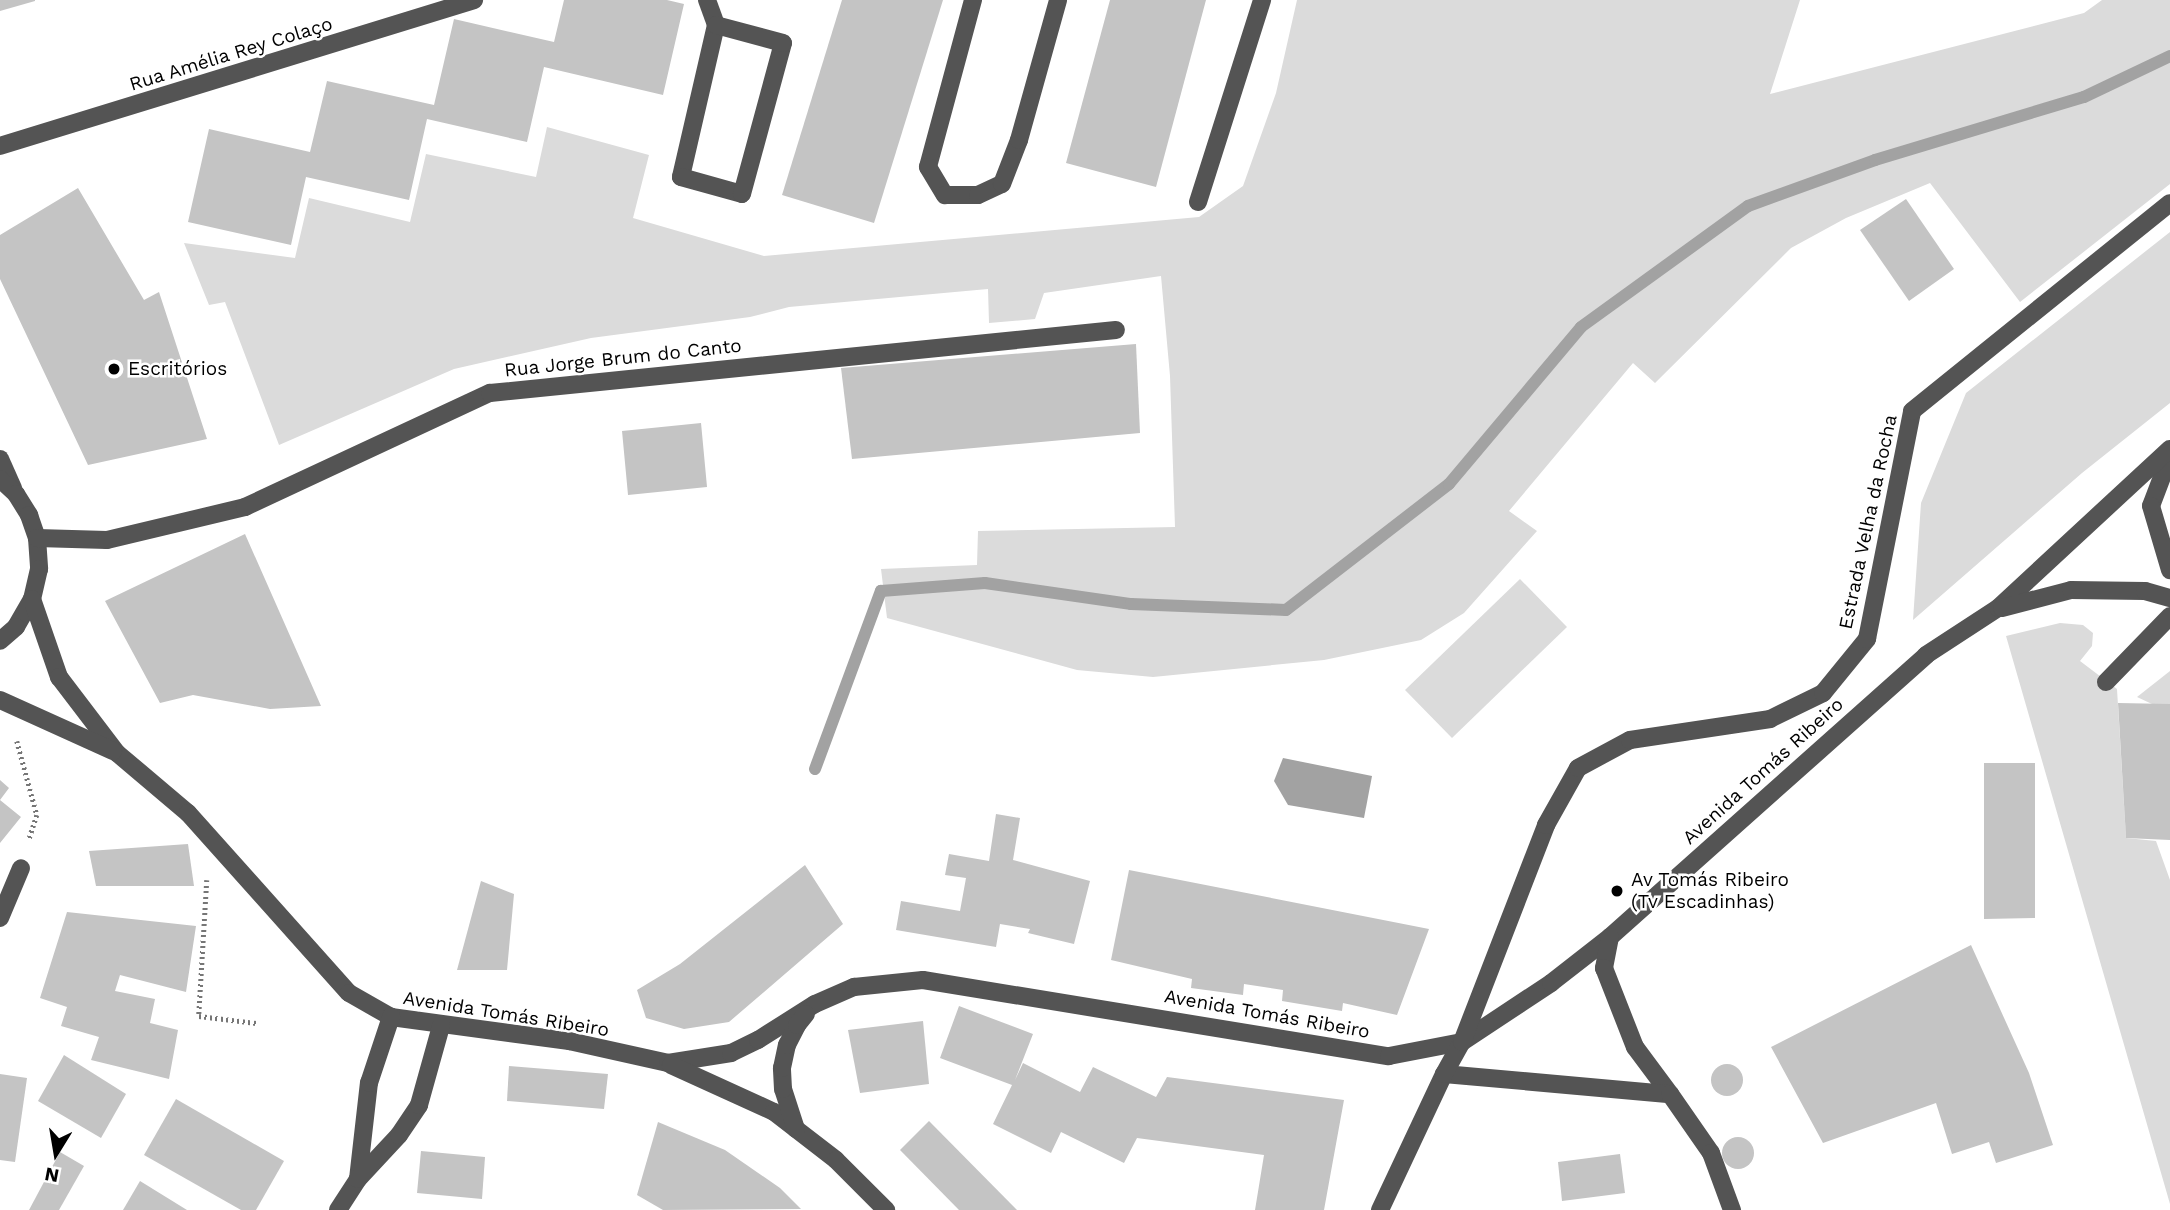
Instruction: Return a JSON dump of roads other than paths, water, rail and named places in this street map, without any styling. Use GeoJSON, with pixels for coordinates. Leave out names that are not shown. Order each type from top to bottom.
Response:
{"type":"FeatureCollection","features":[{"type":"Feature","properties":{"kind":"street","name":"Rua Amélia Rey Colaço"},"geometry":{"type":"LineString","coordinates":[[0,146],[474,0]]}},
{"type":"Feature","properties":{"kind":"street"},"geometry":{"type":"LineString","coordinates":[[707,0],[716,25],[681,177],[742,194],[783,43],[716,25]]}},
{"type":"Feature","properties":{"kind":"street"},"geometry":{"type":"LineString","coordinates":[[973,0],[928,167],[946,195],[978,195],[1002,184],[1018,140],[1058,0]]}},
{"type":"Feature","properties":{"kind":"street"},"geometry":{"type":"LineString","coordinates":[[1198,202],[1262,0]]}},
{"type":"Feature","properties":{"kind":"street","name":"Estrada Velha da Rocha"},"geometry":{"type":"LineString","coordinates":[[1380,1210],[1444,1074],[1462,1042],[1546,825],[1578,768],[1630,740],[1770,719],[1823,693],[1867,639],[1912,411],[2170,204]]}},
{"type":"Feature","properties":{"kind":"street","name":"Rua Jorge Brum do Canto"},"geometry":{"type":"LineString","coordinates":[[37,538],[107,540],[245,507],[490,393],[1115,330]]}},
{"type":"Feature","properties":{"kind":"street","name":"Avenida Tomás Ribeiro"},"geometry":{"type":"LineString","coordinates":[[32,598],[59,677],[117,753],[188,813],[349,993],[391,1017],[441,1026],[569,1041],[668,1063],[731,1053],[758,1040],[816,1004],[854,987],[923,980],[1102,1007],[1389,1056],[1462,1042],[1551,983],[1610,937],[1926,655],[1998,608],[2170,449]]}},
{"type":"Feature","properties":{"kind":"street"},"geometry":{"type":"LineString","coordinates":[[2170,456],[2151,506],[2170,570]]}},
{"type":"Feature","properties":{"kind":"street"},"geometry":{"type":"LineString","coordinates":[[0,459],[29,515],[37,538],[39,569],[32,598],[16,627],[0,641]]}},
{"type":"Feature","properties":{"kind":"street"},"geometry":{"type":"LineString","coordinates":[[0,479],[16,494]]}},
{"type":"Feature","properties":{"kind":"street"},"geometry":{"type":"LineString","coordinates":[[1998,608],[2071,590],[2146,592],[2170,598]]}},
{"type":"Feature","properties":{"kind":"street"},"geometry":{"type":"LineString","coordinates":[[2106,682],[2170,616]]}},
{"type":"Feature","properties":{"kind":"street","name":"Avenida Tomás Ribeiro"},"geometry":{"type":"LineString","coordinates":[[4,702],[117,753]]}},
{"type":"Feature","properties":{"kind":"street"},"geometry":{"type":"LineString","coordinates":[[0,918],[21,868]]}},
{"type":"Feature","properties":{"kind":"street"},"geometry":{"type":"LineString","coordinates":[[1610,937],[1604,968],[1635,1047],[1711,1153],[1732,1210]]}},
{"type":"Feature","properties":{"kind":"street","name":"Avenida Tomás Ribeiro"},"geometry":{"type":"LineString","coordinates":[[796,1129],[783,1088],[782,1068],[787,1045],[797,1025],[816,1004]]}},
{"type":"Feature","properties":{"kind":"street"},"geometry":{"type":"LineString","coordinates":[[358,1179],[369,1083],[391,1017]]}},
{"type":"Feature","properties":{"kind":"street"},"geometry":{"type":"LineString","coordinates":[[338,1210],[358,1179],[398,1135],[419,1105],[441,1026]]}},
{"type":"Feature","properties":{"kind":"street"},"geometry":{"type":"LineString","coordinates":[[668,1063],[774,1112],[836,1160],[886,1210]]}},
{"type":"Feature","properties":{"kind":"street"},"geometry":{"type":"LineString","coordinates":[[1444,1074],[1670,1094]]}},
{"type":"Feature","properties":{"kind":"waterway"},"geometry":{"type":"LineString","coordinates":[[815,769],[881,591],[985,583],[1131,604],[1286,610],[1449,484],[1581,327],[1748,206],[1875,160],[2084,97],[2170,56]]}},
{"type":"Feature","properties":{"kind":"place","name":"Escritórios"},"geometry":{"type":"Point","coordinates":[114,369]}},
{"type":"Feature","properties":{"kind":"place","name":"Av Tomás Ribeiro (Tv Escadinhas)"},"geometry":{"type":"Point","coordinates":[1617,891]}}]}
